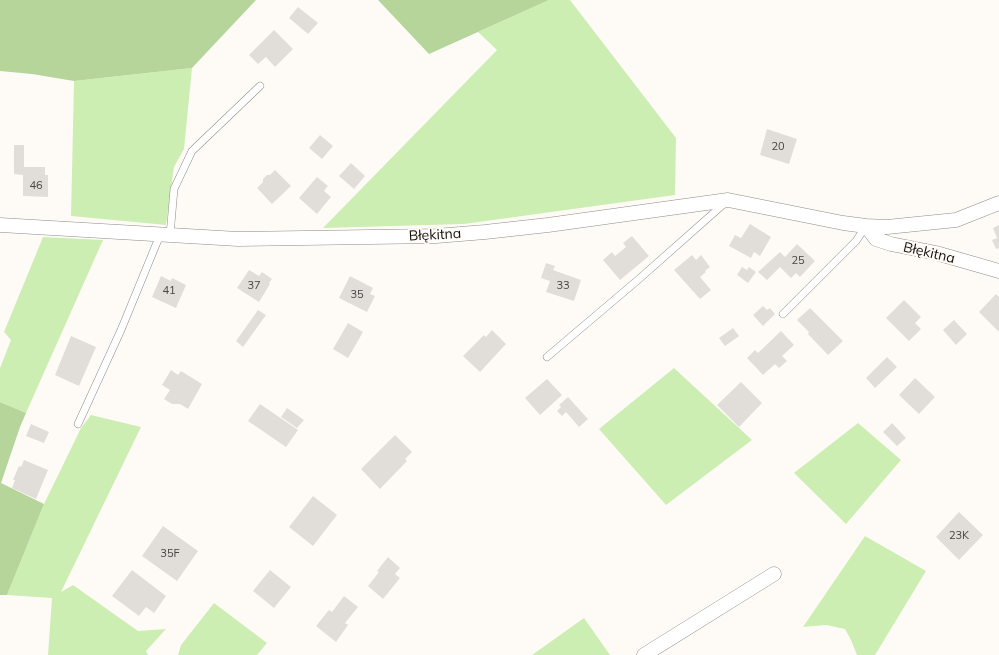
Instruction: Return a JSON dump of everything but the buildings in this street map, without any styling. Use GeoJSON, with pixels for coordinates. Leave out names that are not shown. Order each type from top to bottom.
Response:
{"type":"FeatureCollection","features":[{"type":"Feature","properties":{"kind":"street","name":"Błękitna"},"geometry":{"type":"LineString","coordinates":[[0,225],[238,239],[436,236],[548,225],[728,200],[843,223],[887,227],[956,220],[999,203]]}},
{"type":"Feature","properties":{"kind":"street","name":"Błękitna"},"geometry":{"type":"LineString","coordinates":[[866,226],[876,239],[936,253],[999,271]]}},
{"type":"Feature","properties":{"kind":"street"},"geometry":{"type":"LineString","coordinates":[[644,655],[774,574]]}},
{"type":"Feature","properties":{"kind":"lane"},"geometry":{"type":"LineString","coordinates":[[78,424],[165,235],[174,189],[192,151],[260,86]]}},
{"type":"Feature","properties":{"kind":"lane"},"geometry":{"type":"LineString","coordinates":[[547,357],[728,200]]}},
{"type":"Feature","properties":{"kind":"lane"},"geometry":{"type":"LineString","coordinates":[[783,314],[856,241],[866,226]]}},
{"type":"Feature","properties":{"kind":"green space"},"geometry":{"type":"Polygon","coordinates":[[[0,0],[256,0],[192,68],[74,81],[0,71],[0,0]]]}},
{"type":"Feature","properties":{"kind":"green space"},"geometry":{"type":"Polygon","coordinates":[[[378,0],[549,0],[429,54],[378,0]]]}},
{"type":"Feature","properties":{"kind":"green space"},"geometry":{"type":"Polygon","coordinates":[[[549,0],[570,0],[676,138],[675,195],[464,224],[323,228],[497,50],[478,32],[549,0]]]}},
{"type":"Feature","properties":{"kind":"green space"},"geometry":{"type":"Polygon","coordinates":[[[192,68],[184,149],[174,167],[166,225],[71,216],[74,81],[192,68]]]}},
{"type":"Feature","properties":{"kind":"green space"},"geometry":{"type":"Polygon","coordinates":[[[43,237],[103,240],[26,413],[0,402],[0,368],[11,340],[4,332],[43,237]]]}},
{"type":"Feature","properties":{"kind":"green space"},"geometry":{"type":"Polygon","coordinates":[[[674,368],[752,440],[666,505],[599,429],[674,368]]]}},
{"type":"Feature","properties":{"kind":"green space"},"geometry":{"type":"Polygon","coordinates":[[[0,402],[26,413],[1,483],[44,504],[7,595],[0,595],[0,402]]]}},
{"type":"Feature","properties":{"kind":"green space"},"geometry":{"type":"Polygon","coordinates":[[[91,415],[141,427],[61,592],[73,585],[138,631],[166,629],[146,651],[148,655],[48,655],[52,598],[7,595],[44,504],[81,428],[91,415]]]}},
{"type":"Feature","properties":{"kind":"green space"},"geometry":{"type":"Polygon","coordinates":[[[858,423],[901,460],[846,524],[794,473],[858,423]]]}},
{"type":"Feature","properties":{"kind":"green space"},"geometry":{"type":"Polygon","coordinates":[[[865,536],[926,571],[875,655],[857,655],[845,629],[826,625],[803,627],[865,536]]]}},
{"type":"Feature","properties":{"kind":"green space"},"geometry":{"type":"Polygon","coordinates":[[[214,603],[267,643],[257,655],[178,655],[181,645],[214,603]]]}},
{"type":"Feature","properties":{"kind":"green space"},"geometry":{"type":"Polygon","coordinates":[[[584,618],[610,655],[532,655],[584,618]]]}}]}
